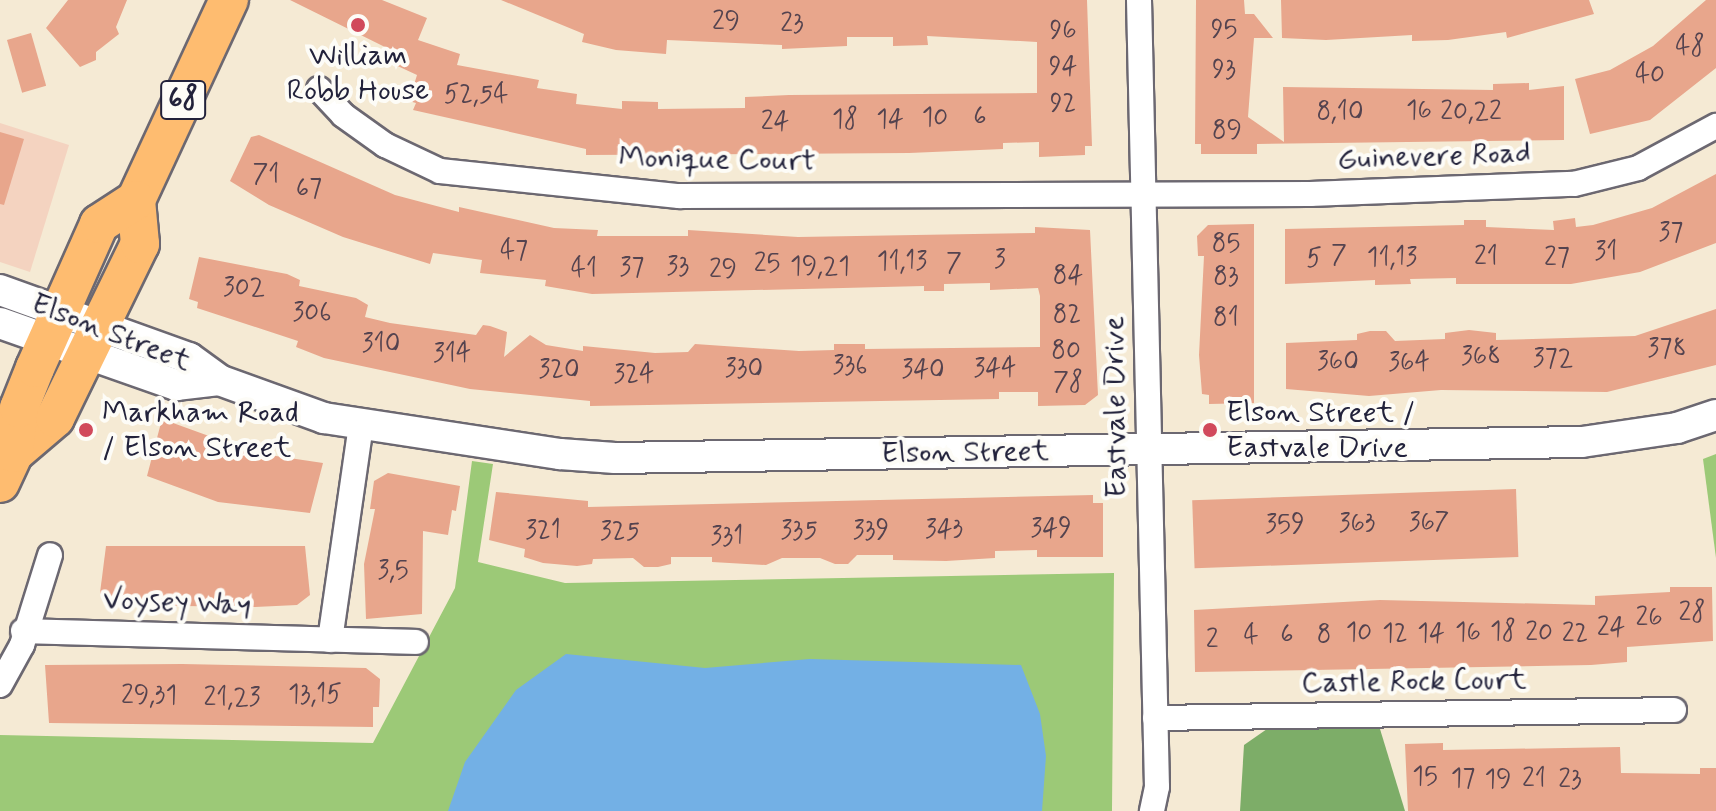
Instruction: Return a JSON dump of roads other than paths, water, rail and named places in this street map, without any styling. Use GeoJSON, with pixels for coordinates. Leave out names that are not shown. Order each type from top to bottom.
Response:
{"type":"FeatureCollection","features":[{"type":"Feature","properties":{"kind":"main road","name":"68"},"geometry":{"type":"LineString","coordinates":[[136,200],[229,0]]}},
{"type":"Feature","properties":{"kind":"main road"},"geometry":{"type":"LineString","coordinates":[[136,200],[140,244],[94,341],[55,418],[7,468],[19,408],[99,224],[136,200]]}},
{"type":"Feature","properties":{"kind":"street","name":"Eastvale Drive"},"geometry":{"type":"LineString","coordinates":[[1139,0],[1157,787],[1152,811]]}},
{"type":"Feature","properties":{"kind":"street","name":"Monique Court"},"geometry":{"type":"LineString","coordinates":[[319,89],[343,115],[385,145],[440,171],[491,178],[679,196],[1142,195]]}},
{"type":"Feature","properties":{"kind":"street","name":"Guinevere Road"},"geometry":{"type":"LineString","coordinates":[[1142,195],[1574,184],[1638,168],[1716,126]]}},
{"type":"Feature","properties":{"kind":"street","name":"Elson Street"},"geometry":{"type":"LineString","coordinates":[[0,290],[53,326],[94,341],[176,385],[219,380],[324,418],[615,458],[1582,442],[1677,428],[1716,415]]}},
{"type":"Feature","properties":{"kind":"street","name":"Elson Street"},"geometry":{"type":"LineString","coordinates":[[0,323],[53,326]]}},
{"type":"Feature","properties":{"kind":"street"},"geometry":{"type":"LineString","coordinates":[[330,640],[361,424]]}},
{"type":"Feature","properties":{"kind":"street"},"geometry":{"type":"LineString","coordinates":[[0,685],[22,645],[23,631],[50,555]]}},
{"type":"Feature","properties":{"kind":"street","name":"Voysey Way"},"geometry":{"type":"LineString","coordinates":[[23,631],[416,642]]}},
{"type":"Feature","properties":{"kind":"street","name":"Castle Rock Court"},"geometry":{"type":"LineString","coordinates":[[1155,718],[1674,710]]}},
{"type":"Feature","properties":{"kind":"water"},"geometry":{"type":"Polygon","coordinates":[[[566,654],[705,668],[810,659],[1021,665],[1040,714],[1046,756],[1042,811],[448,811],[465,762],[516,690],[566,654]]]}},
{"type":"Feature","properties":{"kind":"place","name":"William Robb House"},"geometry":{"type":"Point","coordinates":[358,25]}},
{"type":"Feature","properties":{"kind":"place","name":"Markham Road / Elson Street"},"geometry":{"type":"Point","coordinates":[86,430]}},
{"type":"Feature","properties":{"kind":"place","name":"Elson Street / Eastvale Drive"},"geometry":{"type":"Point","coordinates":[1210,430]}}]}
